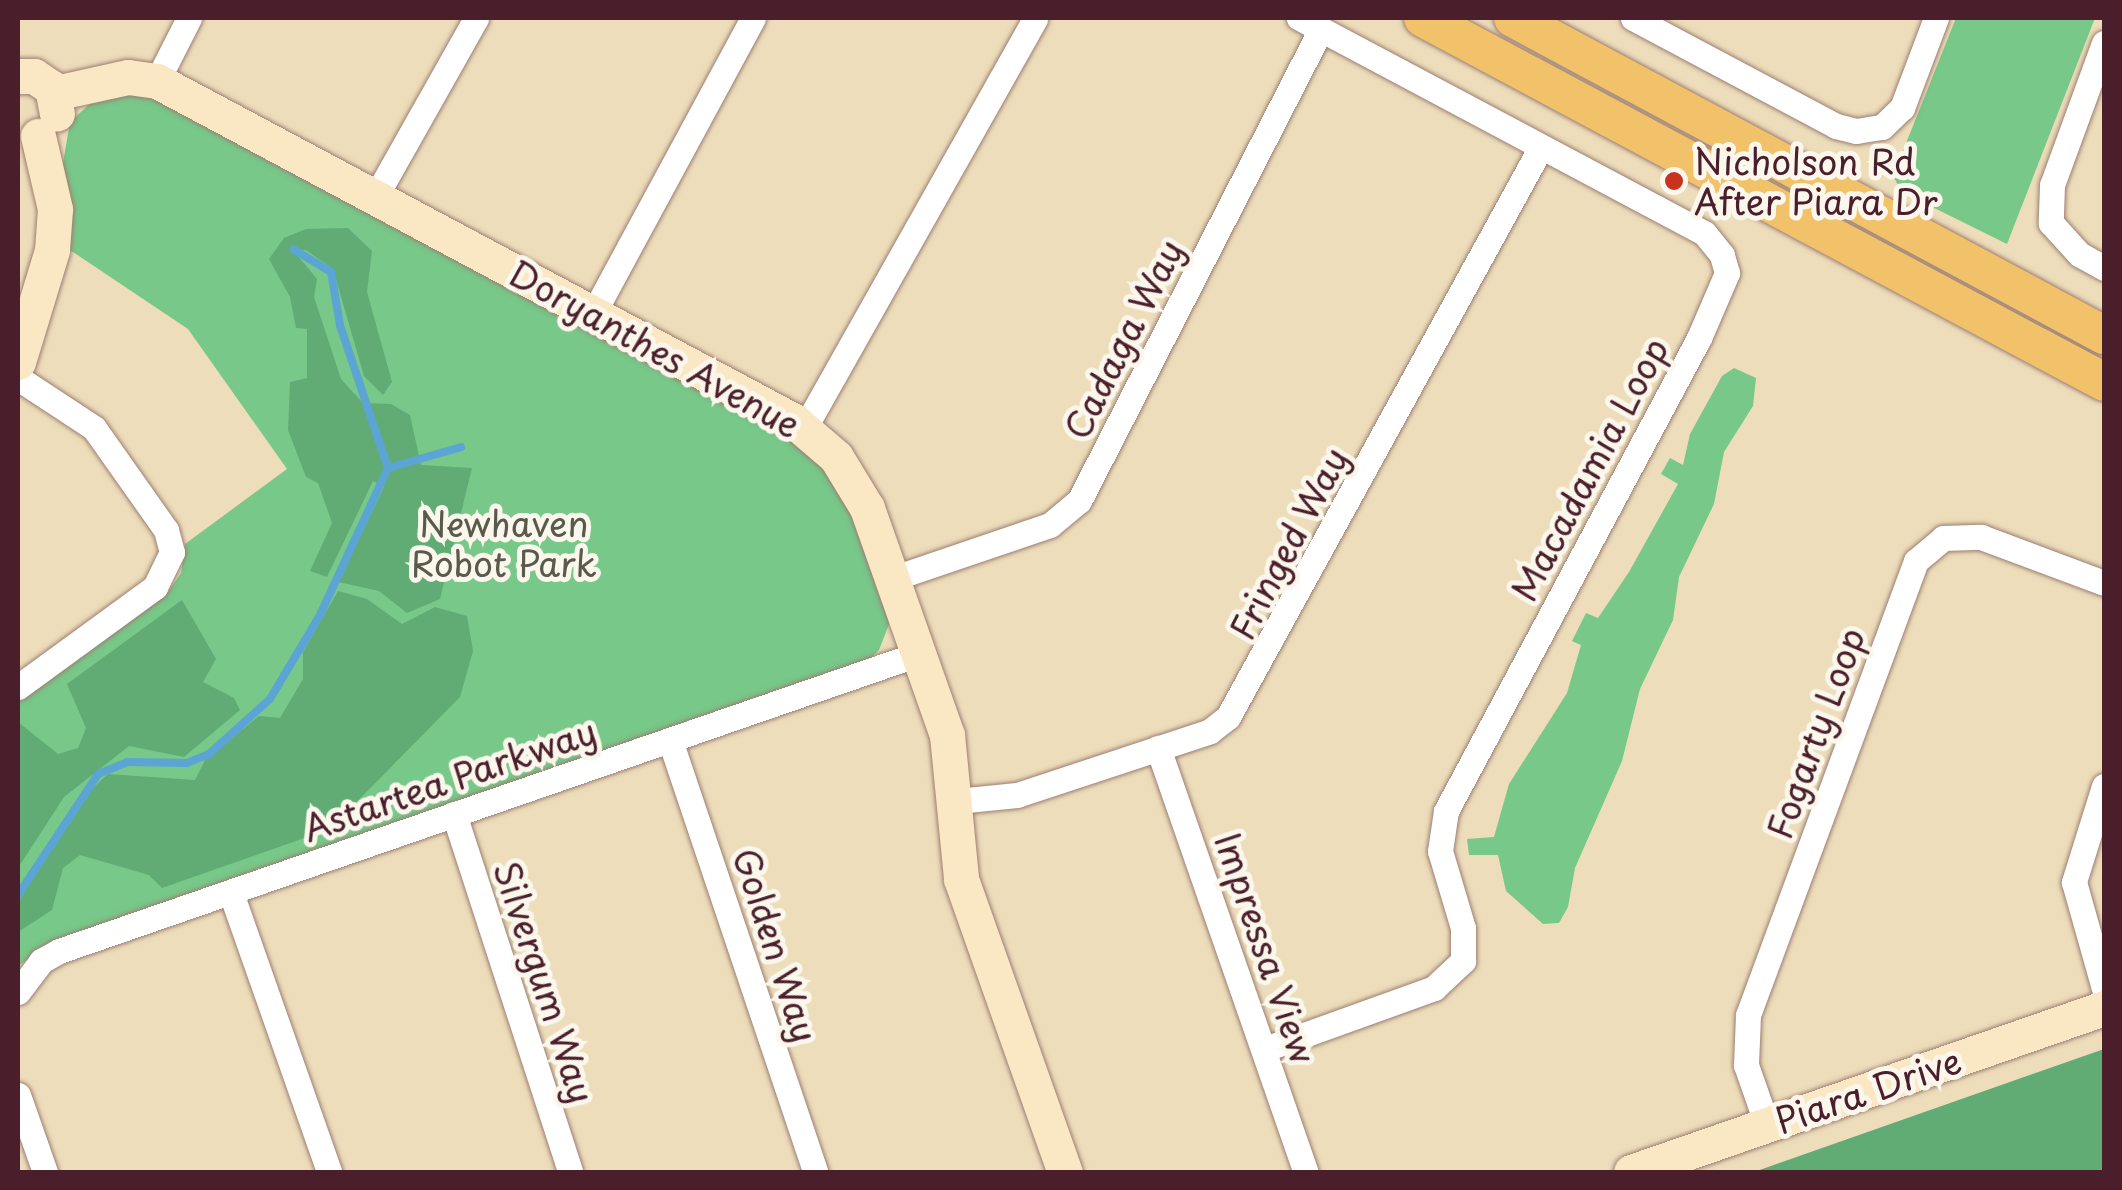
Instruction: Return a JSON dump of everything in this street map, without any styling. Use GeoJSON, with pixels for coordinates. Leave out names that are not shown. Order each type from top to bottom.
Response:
{"type":"FeatureCollection","features":[{"type":"Feature","properties":{"kind":"main road"},"geometry":{"type":"LineString","coordinates":[[1424,18],[2104,382]]}},
{"type":"Feature","properties":{"kind":"main road"},"geometry":{"type":"LineString","coordinates":[[1513,18],[2104,335]]}},
{"type":"Feature","properties":{"kind":"street"},"geometry":{"type":"LineString","coordinates":[[157,81],[188,18]]}},
{"type":"Feature","properties":{"kind":"street"},"geometry":{"type":"LineString","coordinates":[[376,194],[476,18]]}},
{"type":"Feature","properties":{"kind":"street"},"geometry":{"type":"LineString","coordinates":[[594,312],[752,18]]}},
{"type":"Feature","properties":{"kind":"street"},"geometry":{"type":"LineString","coordinates":[[805,428],[1035,18]]}},
{"type":"Feature","properties":{"kind":"street"},"geometry":{"type":"LineString","coordinates":[[1633,18],[1836,126],[1856,130],[1882,127],[1902,108],[1936,18]]}},
{"type":"Feature","properties":{"kind":"street","name":"Macadamia Loop"},"geometry":{"type":"LineString","coordinates":[[1265,1049],[1434,988],[1463,961],[1463,928],[1440,852],[1446,810],[1725,288],[1722,255],[1704,233],[1310,23]]}},
{"type":"Feature","properties":{"kind":"street","name":"Cadaga Way"},"geometry":{"type":"LineString","coordinates":[[894,578],[1050,525],[1078,500],[1310,23]]}},
{"type":"Feature","properties":{"kind":"street"},"geometry":{"type":"LineString","coordinates":[[2104,43],[2052,185],[2052,223],[2079,254],[2104,268]]}},
{"type":"Feature","properties":{"kind":"street"},"geometry":{"type":"LineString","coordinates":[[18,76],[44,80],[55,93],[56,118],[28,137],[52,188],[52,250],[18,362]]}},
{"type":"Feature","properties":{"kind":"street","name":"Doryanthes Avenue"},"geometry":{"type":"LineString","coordinates":[[55,93],[128,76],[157,81],[376,194],[805,428],[854,480],[894,578],[947,735],[957,801],[961,879],[1065,1172]]}},
{"type":"Feature","properties":{"kind":"street","name":"Fringed Way"},"geometry":{"type":"LineString","coordinates":[[957,801],[1017,795],[1210,730],[1246,695],[1540,147]]}},
{"type":"Feature","properties":{"kind":"street"},"geometry":{"type":"LineString","coordinates":[[18,378],[94,428],[166,530],[172,552],[155,587],[18,687]]}},
{"type":"Feature","properties":{"kind":"street","name":"Fogarty Loop"},"geometry":{"type":"LineString","coordinates":[[1767,1125],[1746,1065],[1748,1015],[1916,561],[1943,538],[1981,536],[2104,584]]}},
{"type":"Feature","properties":{"kind":"street","name":"Astartea Parkway"},"geometry":{"type":"LineString","coordinates":[[18,992],[41,961],[59,952],[918,654]]}},
{"type":"Feature","properties":{"kind":"street","name":"Golden Way"},"geometry":{"type":"LineString","coordinates":[[670,740],[815,1172]]}},
{"type":"Feature","properties":{"kind":"street","name":"Impressa View"},"geometry":{"type":"LineString","coordinates":[[1158,748],[1306,1172]]}},
{"type":"Feature","properties":{"kind":"street"},"geometry":{"type":"LineString","coordinates":[[2104,786],[2074,882],[2104,990]]}},
{"type":"Feature","properties":{"kind":"street","name":"Silvergum Way"},"geometry":{"type":"LineString","coordinates":[[454,814],[570,1172]]}},
{"type":"Feature","properties":{"kind":"street"},"geometry":{"type":"LineString","coordinates":[[231,893],[329,1172]]}},
{"type":"Feature","properties":{"kind":"street","name":"Piara Drive"},"geometry":{"type":"LineString","coordinates":[[1631,1172],[2104,1008]]}},
{"type":"Feature","properties":{"kind":"street"},"geometry":{"type":"LineString","coordinates":[[18,1094],[45,1172]]}},
{"type":"Feature","properties":{"kind":"green space"},"geometry":{"type":"Polygon","coordinates":[[[1956,18],[2095,18],[2007,244],[1902,192],[1893,176],[1956,18]]]}},
{"type":"Feature","properties":{"kind":"green space","name":"Newhaven Robot Park"},"geometry":{"type":"Polygon","coordinates":[[[143,91],[803,446],[840,486],[891,619],[879,650],[871,658],[52,942],[18,966],[18,700],[168,592],[181,573],[185,544],[287,469],[188,329],[67,248],[63,163],[70,122],[94,100],[143,91]]]}},
{"type":"Feature","properties":{"kind":"green space"},"geometry":{"type":"Polygon","coordinates":[[[348,228],[372,251],[367,292],[392,382],[383,395],[364,376],[333,269],[306,250],[293,250],[317,279],[314,297],[341,379],[363,403],[391,404],[410,415],[421,465],[472,468],[440,599],[407,613],[379,591],[338,582],[384,487],[373,481],[327,577],[310,571],[332,523],[318,483],[306,477],[288,430],[290,382],[307,378],[307,329],[296,328],[290,297],[269,259],[284,238],[306,229],[348,228]]]}},
{"type":"Feature","properties":{"kind":"green space"},"geometry":{"type":"Polygon","coordinates":[[[1734,368],[1756,378],[1753,406],[1724,452],[1714,504],[1679,577],[1673,620],[1640,689],[1622,761],[1575,868],[1568,907],[1559,923],[1543,924],[1506,891],[1498,855],[1469,855],[1467,839],[1494,837],[1509,784],[1567,693],[1581,645],[1572,641],[1586,613],[1598,618],[1629,572],[1678,484],[1661,474],[1670,458],[1683,465],[1690,434],[1722,376],[1734,368]]]}},
{"type":"Feature","properties":{"kind":"green space"},"geometry":{"type":"Polygon","coordinates":[[[338,591],[367,599],[402,624],[435,607],[467,616],[473,651],[460,697],[330,829],[162,888],[149,875],[80,855],[63,868],[52,910],[18,932],[18,903],[80,800],[108,774],[195,780],[205,760],[259,716],[280,718],[303,679],[303,652],[338,591]]]}},
{"type":"Feature","properties":{"kind":"green space"},"geometry":{"type":"Polygon","coordinates":[[[182,600],[216,659],[203,682],[234,698],[240,710],[184,757],[129,746],[64,797],[18,868],[18,722],[58,754],[78,748],[86,728],[67,684],[182,600]]]}},
{"type":"Feature","properties":{"kind":"green space"},"geometry":{"type":"Polygon","coordinates":[[[2104,1049],[2104,1172],[1754,1172],[2104,1049]]]}},
{"type":"Feature","properties":{"kind":"waterway"},"geometry":{"type":"LineString","coordinates":[[18,895],[98,774],[127,762],[187,763],[209,754],[270,699],[320,615],[388,468],[340,325],[331,272],[293,249]]}},
{"type":"Feature","properties":{"kind":"waterway"},"geometry":{"type":"LineString","coordinates":[[388,468],[461,447]]}},
{"type":"Feature","properties":{"kind":"place","name":"Nicholson Rd After Piara Dr"},"geometry":{"type":"Point","coordinates":[1674,181]}}]}
